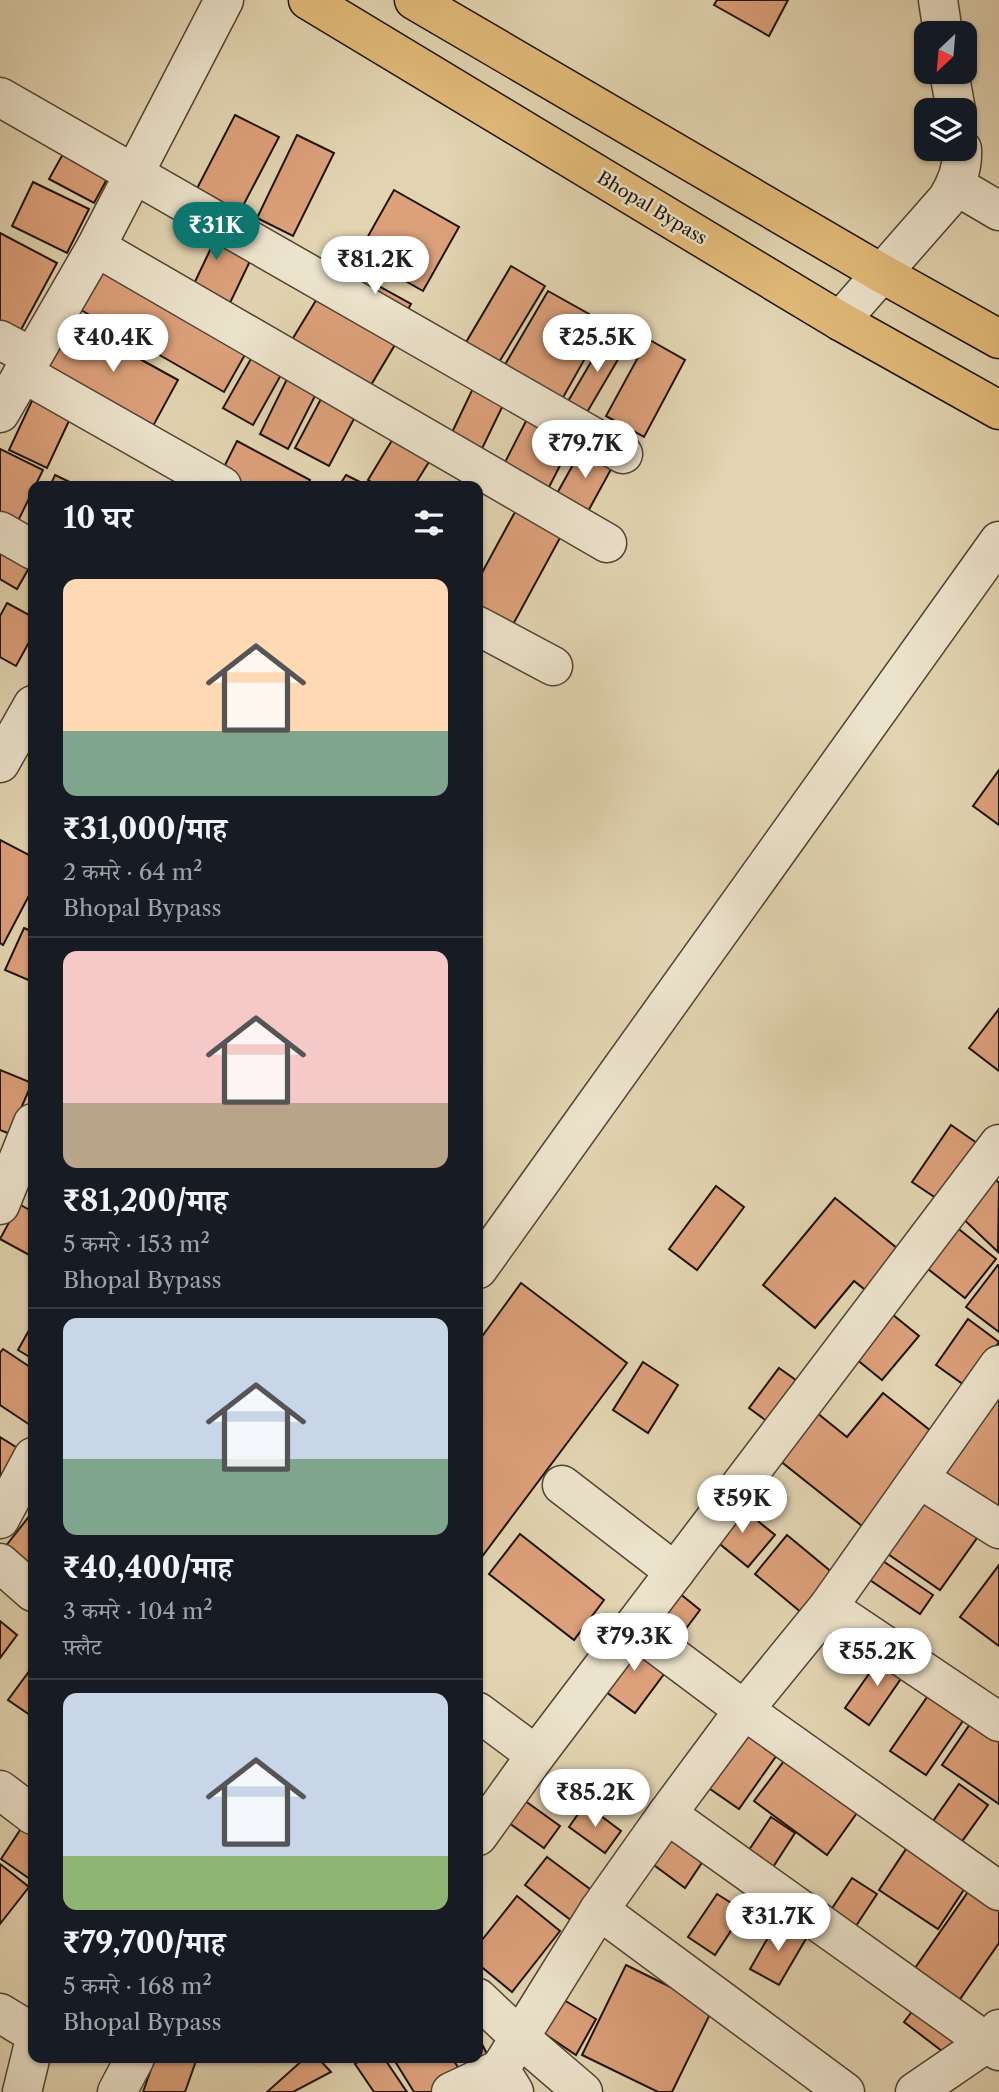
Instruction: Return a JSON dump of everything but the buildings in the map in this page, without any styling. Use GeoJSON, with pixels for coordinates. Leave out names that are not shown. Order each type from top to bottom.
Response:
{"type":"FeatureCollection","features":[{"type":"Feature","properties":{"kind":"main road","name":"Bhopal Bypass"},"geometry":{"type":"LineString","coordinates":[[308,0],[839,321],[999,410]]}},
{"type":"Feature","properties":{"kind":"main road"},"geometry":{"type":"LineString","coordinates":[[414,0],[999,339]]}},
{"type":"Feature","properties":{"kind":"street"},"geometry":{"type":"LineString","coordinates":[[0,413],[18,357],[96,247],[224,0]]}},
{"type":"Feature","properties":{"kind":"street"},"geometry":{"type":"LineString","coordinates":[[938,0],[941,21]]}},
{"type":"Feature","properties":{"kind":"street"},"geometry":{"type":"LineString","coordinates":[[0,97],[623,454]]}},
{"type":"Feature","properties":{"kind":"street"},"geometry":{"type":"LineString","coordinates":[[839,321],[947,199],[955,186],[963,161]]}},
{"type":"Feature","properties":{"kind":"street"},"geometry":{"type":"LineString","coordinates":[[955,186],[999,212]]}},
{"type":"Feature","properties":{"kind":"street"},"geometry":{"type":"LineString","coordinates":[[96,247],[607,543]]}},
{"type":"Feature","properties":{"kind":"street"},"geometry":{"type":"LineString","coordinates":[[18,357],[214,481]]}},
{"type":"Feature","properties":{"kind":"street"},"geometry":{"type":"LineString","coordinates":[[0,531],[28,547]]}},
{"type":"Feature","properties":{"kind":"street"},"geometry":{"type":"LineString","coordinates":[[483,1262],[999,541]]}},
{"type":"Feature","properties":{"kind":"street"},"geometry":{"type":"LineString","coordinates":[[483,629],[553,666]]}},
{"type":"Feature","properties":{"kind":"street"},"geometry":{"type":"LineString","coordinates":[[0,763],[28,714]]}},
{"type":"Feature","properties":{"kind":"street"},"geometry":{"type":"LineString","coordinates":[[0,1205],[28,1135]]}},
{"type":"Feature","properties":{"kind":"street"},"geometry":{"type":"LineString","coordinates":[[483,1829],[536,1755],[999,1144]]}},
{"type":"Feature","properties":{"kind":"street"},"geometry":{"type":"LineString","coordinates":[[452,2092],[511,2066],[599,1910],[744,1710],[828,1607],[999,1365]]}},
{"type":"Feature","properties":{"kind":"street"},"geometry":{"type":"LineString","coordinates":[[0,1519],[28,1466]]}},
{"type":"Feature","properties":{"kind":"street"},"geometry":{"type":"LineString","coordinates":[[920,1479],[999,1529]]}},
{"type":"Feature","properties":{"kind":"street"},"geometry":{"type":"LineString","coordinates":[[562,1485],[675,1572]]}},
{"type":"Feature","properties":{"kind":"street"},"geometry":{"type":"LineString","coordinates":[[0,1563],[28,1588]]}},
{"type":"Feature","properties":{"kind":"street"},"geometry":{"type":"LineString","coordinates":[[828,1607],[999,1721]]}},
{"type":"Feature","properties":{"kind":"street"},"geometry":{"type":"LineString","coordinates":[[633,1627],[744,1710],[999,1891]]}},
{"type":"Feature","properties":{"kind":"street"},"geometry":{"type":"LineString","coordinates":[[483,1716],[536,1755]]}},
{"type":"Feature","properties":{"kind":"street"},"geometry":{"type":"LineString","coordinates":[[0,1790],[28,1811]]}},
{"type":"Feature","properties":{"kind":"street"},"geometry":{"type":"LineString","coordinates":[[667,1814],[995,2041],[915,2092]]}},
{"type":"Feature","properties":{"kind":"street"},"geometry":{"type":"LineString","coordinates":[[599,1910],[845,2092]]}},
{"type":"Feature","properties":{"kind":"street"},"geometry":{"type":"LineString","coordinates":[[483,2008],[511,2066],[583,2092]]}},
{"type":"Feature","properties":{"kind":"street"},"geometry":{"type":"LineString","coordinates":[[0,2012],[28,2030]]}},
{"type":"Feature","properties":{"kind":"street"},"geometry":{"type":"LineString","coordinates":[[22,2092],[29,2063]]}},
{"type":"Feature","properties":{"kind":"street"},"geometry":{"type":"LineString","coordinates":[[117,2092],[132,2063]]}}]}
